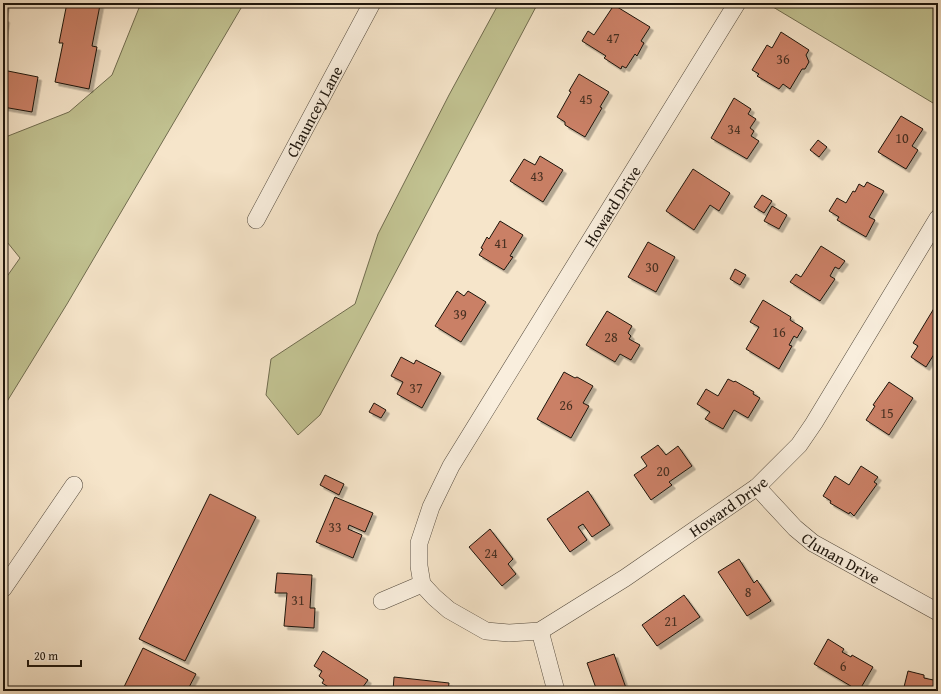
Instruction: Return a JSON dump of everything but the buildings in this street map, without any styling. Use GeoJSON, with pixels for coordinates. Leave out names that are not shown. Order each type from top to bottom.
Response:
{"type":"FeatureCollection","features":[{"type":"Feature","properties":{"kind":"street","name":"Chauncey Lane"},"geometry":{"type":"LineString","coordinates":[[256,220],[372,3]]}},
{"type":"Feature","properties":{"kind":"street","name":"Howard Drive"},"geometry":{"type":"LineString","coordinates":[[737,3],[451,466],[431,507],[419,543],[419,566],[422,584],[434,597],[449,610],[486,631],[509,633],[540,631],[625,578],[757,486],[799,445],[814,423],[938,218]]}},
{"type":"Feature","properties":{"kind":"street"},"geometry":{"type":"LineString","coordinates":[[3,589],[74,486]]}},
{"type":"Feature","properties":{"kind":"street","name":"Clunan Drive"},"geometry":{"type":"LineString","coordinates":[[757,486],[795,528],[813,544],[938,612]]}},
{"type":"Feature","properties":{"kind":"street"},"geometry":{"type":"LineString","coordinates":[[382,601],[422,584]]}},
{"type":"Feature","properties":{"kind":"street"},"geometry":{"type":"LineString","coordinates":[[540,631],[556,691]]}},
{"type":"Feature","properties":{"kind":"green space"},"geometry":{"type":"Polygon","coordinates":[[[141,3],[244,3],[67,304],[3,408],[3,282],[20,258],[3,237],[3,138],[69,112],[112,75],[141,3]]]}},
{"type":"Feature","properties":{"kind":"green space"},"geometry":{"type":"Polygon","coordinates":[[[499,3],[538,3],[320,415],[298,435],[266,395],[271,359],[355,304],[378,234],[449,95],[499,3]]]}},
{"type":"Feature","properties":{"kind":"green space"},"geometry":{"type":"Polygon","coordinates":[[[938,3],[938,106],[768,4],[938,3]]]}}]}
